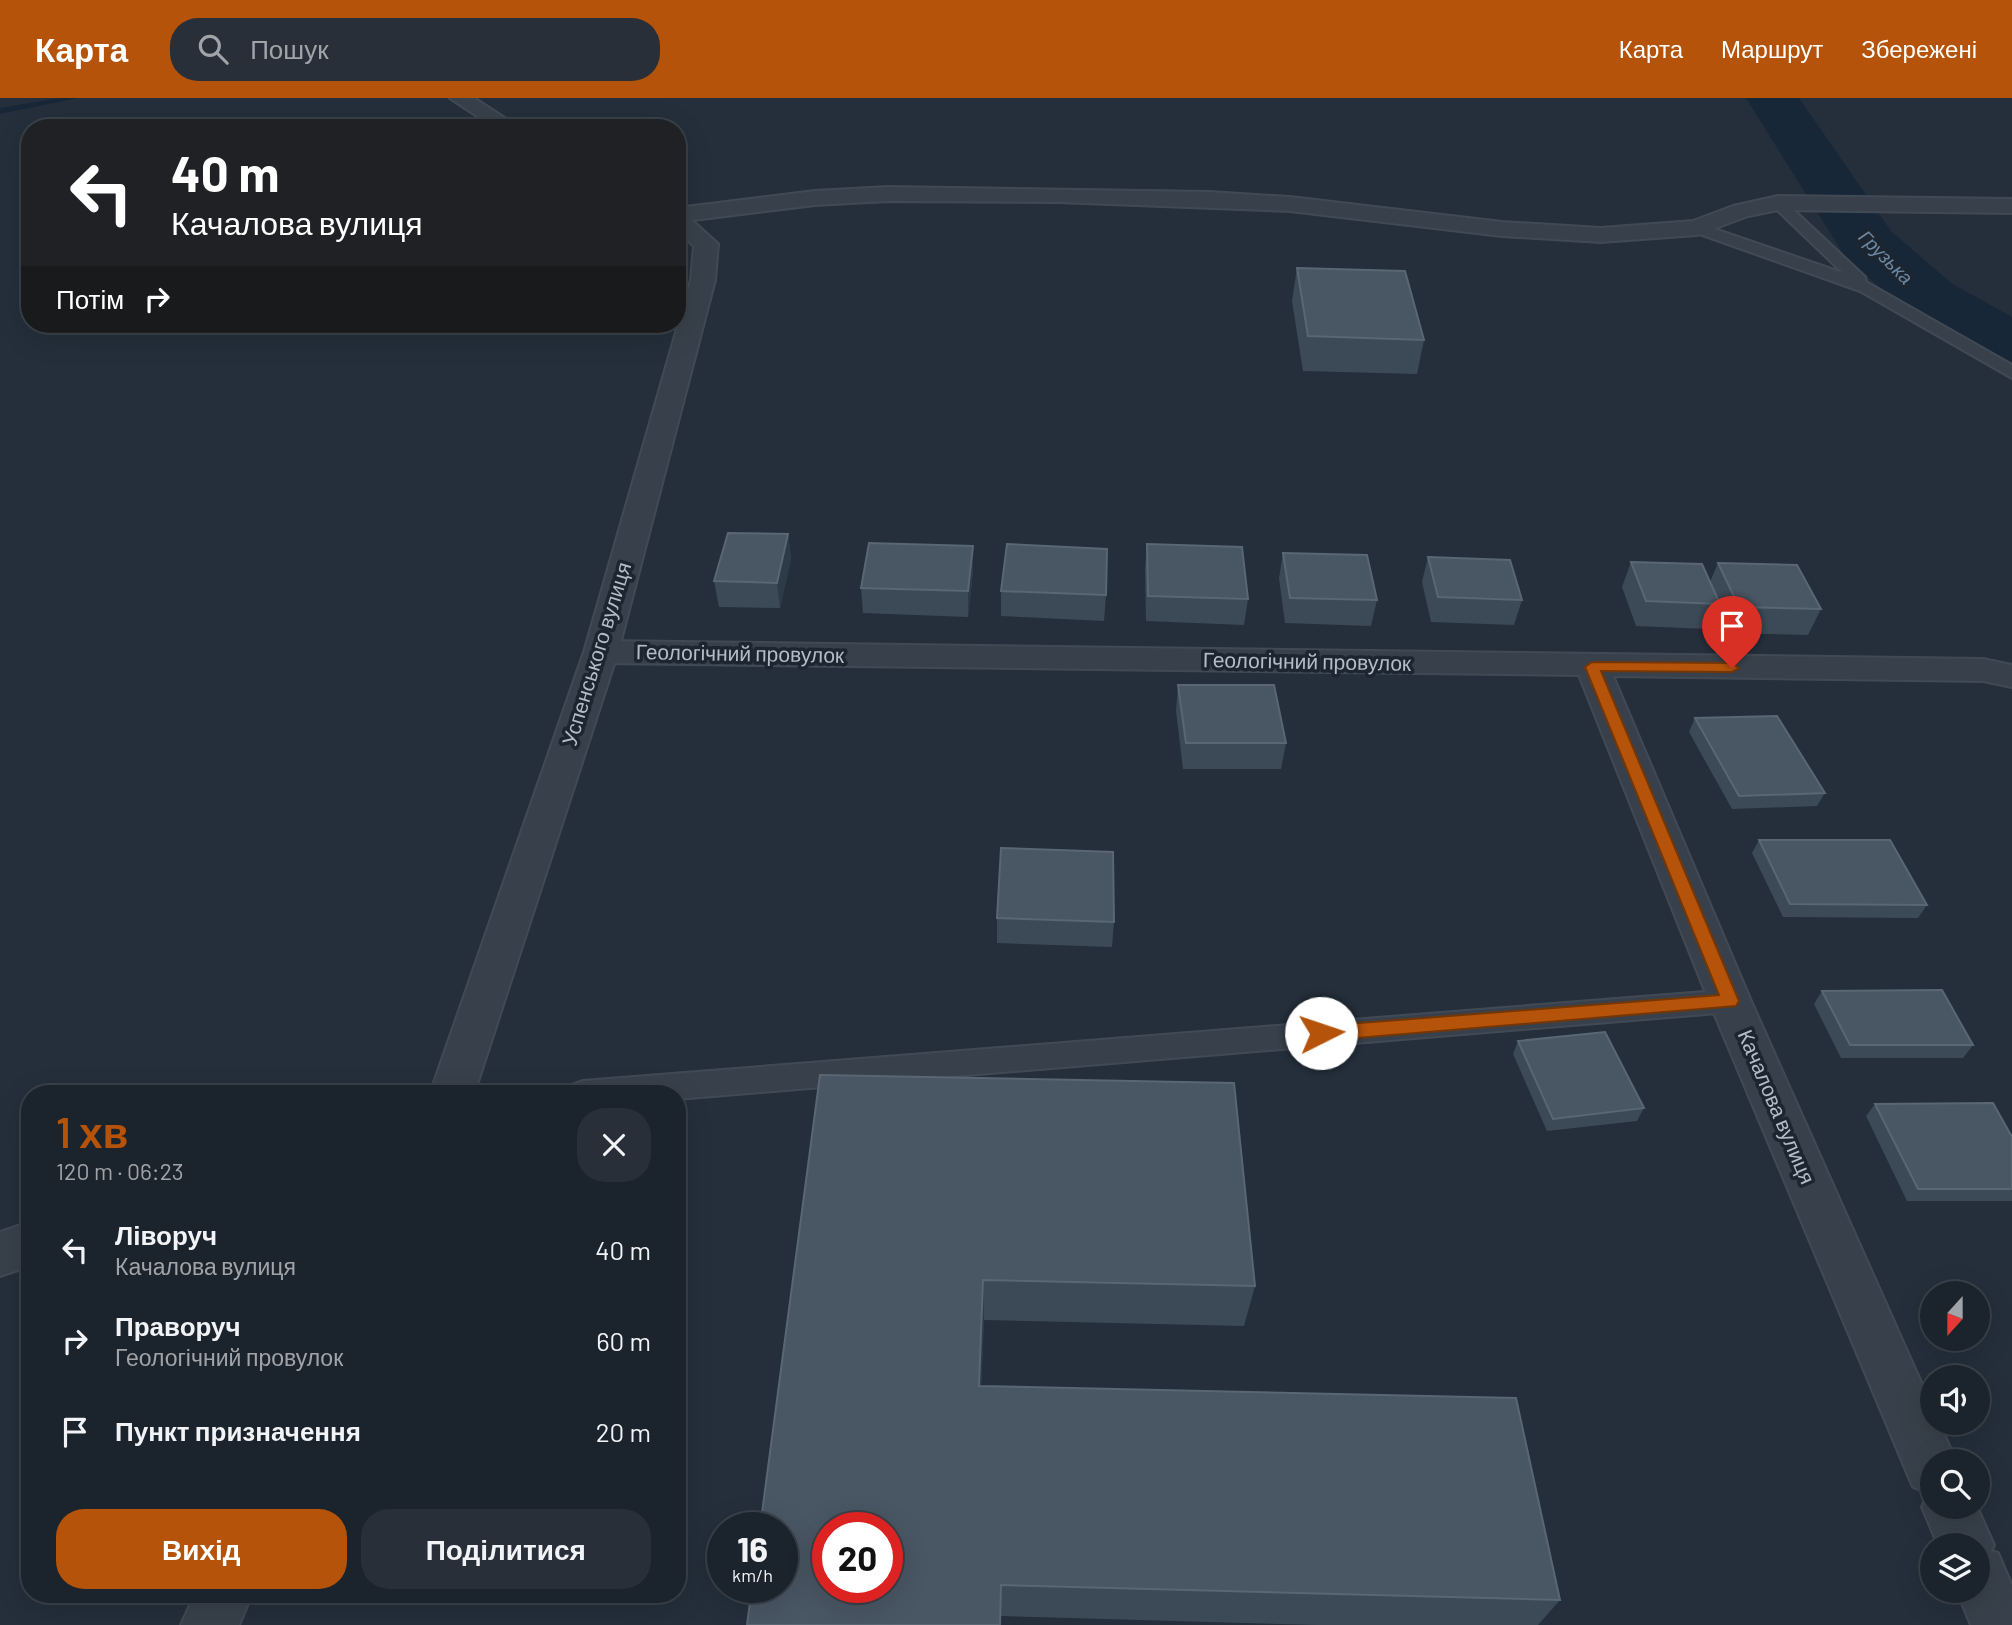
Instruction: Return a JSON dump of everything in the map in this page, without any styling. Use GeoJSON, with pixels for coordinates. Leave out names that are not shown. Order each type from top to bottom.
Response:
{"type":"FeatureCollection","features":[{"type":"Feature","properties":{"kind":"street"},"geometry":{"type":"LineString","coordinates":[[460,98],[495,119]]}},
{"type":"Feature","properties":{"kind":"street"},"geometry":{"type":"LineString","coordinates":[[686,216],[815,198],[888,194],[1045,195],[1290,204],[1502,229],[1601,235],[1697,228],[1741,211],[1778,203],[2012,206]]}},
{"type":"Feature","properties":{"kind":"street","name":"Успенського вулиця"},"geometry":{"type":"LineString","coordinates":[[455,1085],[601,652],[703,280],[706,244],[686,225]]}},
{"type":"Feature","properties":{"kind":"street","name":"Геологічний провулок"},"geometry":{"type":"LineString","coordinates":[[601,652],[1983,670],[2012,676]]}},
{"type":"Feature","properties":{"kind":"street","name":"Качалова вулиця"},"geometry":{"type":"LineString","coordinates":[[1592,667],[1730,1001],[1924,1449]]}},
{"type":"Feature","properties":{"kind":"street"},"geometry":{"type":"LineString","coordinates":[[0,1254],[21,1247]]}},
{"type":"Feature","properties":{"kind":"street"},"geometry":{"type":"LineString","coordinates":[[1990,1601],[2000,1625]]}},
{"type":"Feature","properties":{"kind":"street"},"geometry":{"type":"LineString","coordinates":[[210,1625],[220,1603]]}},
{"type":"Feature","properties":{"kind":"lane"},"geometry":{"type":"LineString","coordinates":[[1778,203],[1866,286]]}},
{"type":"Feature","properties":{"kind":"lane"},"geometry":{"type":"LineString","coordinates":[[1697,228],[1866,286],[2012,373]]}},
{"type":"Feature","properties":{"kind":"lane"},"geometry":{"type":"LineString","coordinates":[[686,1086],[1730,1001]]}},
{"type":"Feature","properties":{"kind":"building"},"geometry":{"type":"Polygon","coordinates":[[[1297,268],[1405,271],[1424,340],[1308,336],[1297,268]]]}},
{"type":"Feature","properties":{"kind":"building"},"geometry":{"type":"Polygon","coordinates":[[[728,533],[788,534],[777,583],[714,581],[728,533]]]}},
{"type":"Feature","properties":{"kind":"building"},"geometry":{"type":"Polygon","coordinates":[[[869,543],[973,546],[968,591],[861,588],[869,543]]]}},
{"type":"Feature","properties":{"kind":"building"},"geometry":{"type":"Polygon","coordinates":[[[1007,544],[1107,549],[1106,595],[1001,591],[1007,544]]]}},
{"type":"Feature","properties":{"kind":"building"},"geometry":{"type":"Polygon","coordinates":[[[1147,544],[1242,547],[1248,599],[1148,596],[1147,544]]]}},
{"type":"Feature","properties":{"kind":"building"},"geometry":{"type":"Polygon","coordinates":[[[1283,553],[1367,555],[1377,600],[1290,598],[1283,553]]]}},
{"type":"Feature","properties":{"kind":"building"},"geometry":{"type":"Polygon","coordinates":[[[1428,557],[1510,560],[1522,600],[1438,597],[1428,557]]]}},
{"type":"Feature","properties":{"kind":"building"},"geometry":{"type":"Polygon","coordinates":[[[1631,562],[1702,564],[1720,604],[1646,601],[1631,562]]]}},
{"type":"Feature","properties":{"kind":"building"},"geometry":{"type":"Polygon","coordinates":[[[1718,563],[1797,565],[1821,609],[1739,607],[1718,563]]]}},
{"type":"Feature","properties":{"kind":"building"},"geometry":{"type":"Polygon","coordinates":[[[1178,685],[1274,685],[1286,743],[1186,743],[1178,685]]]}},
{"type":"Feature","properties":{"kind":"building"},"geometry":{"type":"Polygon","coordinates":[[[1777,716],[1825,793],[1739,796],[1695,718],[1777,716]]]}},
{"type":"Feature","properties":{"kind":"building"},"geometry":{"type":"Polygon","coordinates":[[[1759,840],[1890,840],[1927,905],[1790,904],[1759,840]]]}},
{"type":"Feature","properties":{"kind":"building"},"geometry":{"type":"Polygon","coordinates":[[[1001,848],[1113,852],[1114,922],[997,918],[1001,848]]]}},
{"type":"Feature","properties":{"kind":"building"},"geometry":{"type":"Polygon","coordinates":[[[1942,990],[1973,1045],[1850,1045],[1822,991],[1942,990]]]}},
{"type":"Feature","properties":{"kind":"building"},"geometry":{"type":"Polygon","coordinates":[[[1605,1032],[1644,1108],[1553,1119],[1518,1041],[1605,1032]]]}},
{"type":"Feature","properties":{"kind":"building"},"geometry":{"type":"Polygon","coordinates":[[[820,1075],[1234,1083],[1255,1286],[983,1280],[979,1386],[1516,1398],[1560,1600],[1001,1585],[1000,1625],[747,1625],[750,1603],[798,1603],[798,1512],[762,1512],[820,1075]]]}},
{"type":"Feature","properties":{"kind":"building"},"geometry":{"type":"Polygon","coordinates":[[[1993,1103],[2012,1137],[2012,1189],[1918,1189],[1875,1104],[1993,1103]]]}},
{"type":"Feature","properties":{"kind":"waterway"},"geometry":{"type":"LineString","coordinates":[[0,111],[74,98]]}},
{"type":"Feature","properties":{"kind":"waterway","name":"Грузька"},"geometry":{"type":"LineString","coordinates":[[1772,98],[1850,213],[1866,242],[1928,297],[2012,345]]}},
{"type":"Feature","properties":{"kind":"route"},"geometry":{"type":"LineString","coordinates":[[1321,1033],[1730,1001],[1592,667],[1732,668]]}}]}
